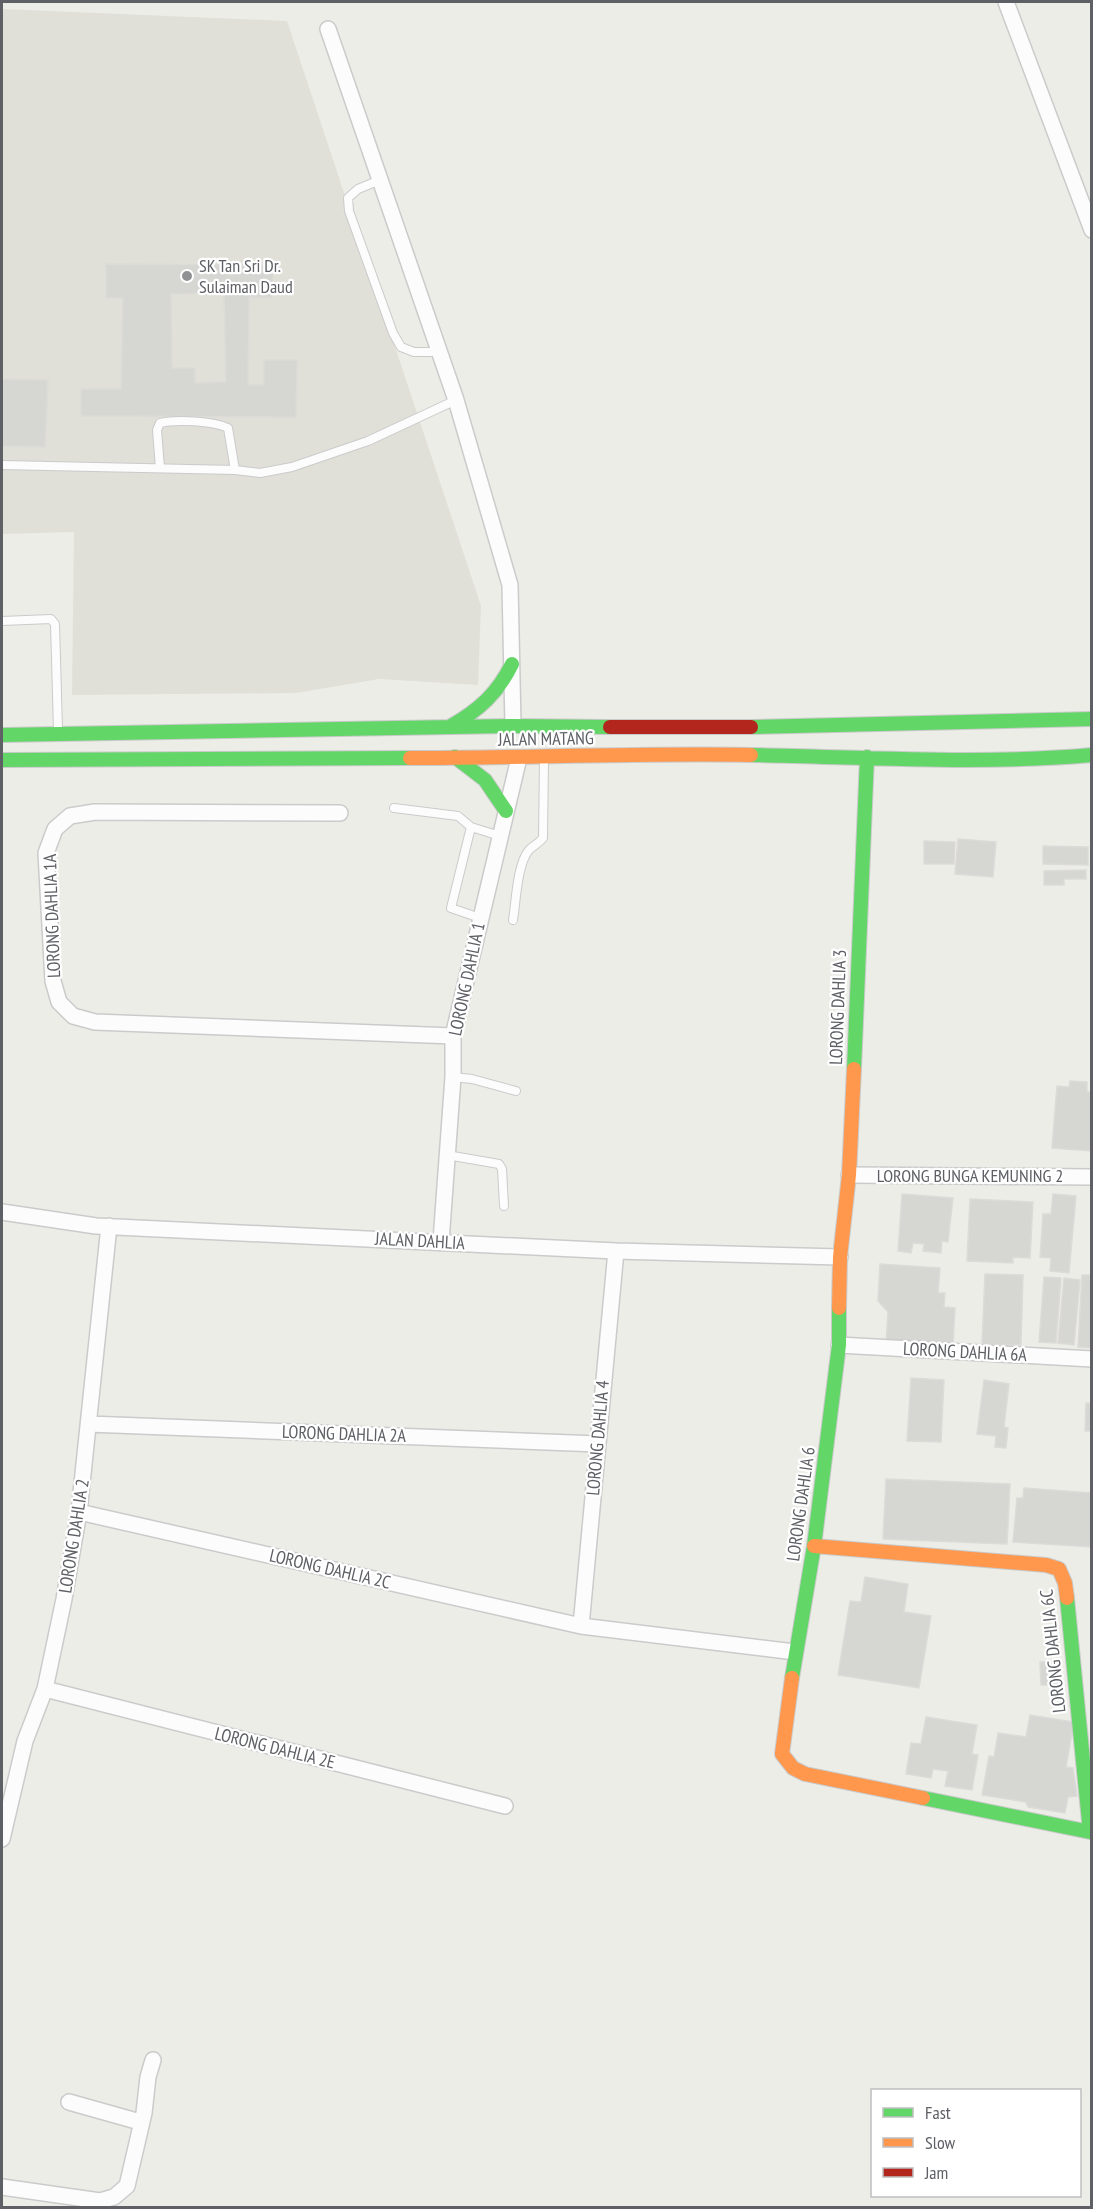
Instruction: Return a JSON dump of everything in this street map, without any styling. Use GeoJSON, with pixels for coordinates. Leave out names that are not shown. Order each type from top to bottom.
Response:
{"type":"FeatureCollection","features":[{"type":"Feature","properties":{"kind":"main road"},"geometry":{"type":"LineString","coordinates":[[448,727],[476,713],[491,699],[504,683],[512,664]]}},
{"type":"Feature","properties":{"kind":"main road","name":"JALAN MATANG"},"geometry":{"type":"LineString","coordinates":[[2,735],[513,726],[694,728],[1092,719]]}},
{"type":"Feature","properties":{"kind":"main road"},"geometry":{"type":"LineString","coordinates":[[513,726],[513,736],[522,750],[569,755]]}},
{"type":"Feature","properties":{"kind":"main road","name":"JALAN MATANG"},"geometry":{"type":"LineString","coordinates":[[2,760],[519,758],[569,755],[716,754],[984,759],[1092,755]]}},
{"type":"Feature","properties":{"kind":"main road"},"geometry":{"type":"LineString","coordinates":[[455,757],[479,772],[490,784],[506,811]]}},
{"type":"Feature","properties":{"kind":"main road","name":"LORONG DAHLIA 3"},"geometry":{"type":"LineString","coordinates":[[840,1257],[849,1175],[867,757]]}},
{"type":"Feature","properties":{"kind":"main road","name":"LORONG DAHLIA 6"},"geometry":{"type":"LineString","coordinates":[[840,1257],[839,1345],[814,1546],[795,1652],[782,1754],[793,1768],[805,1774],[1091,1832]]}},
{"type":"Feature","properties":{"kind":"main road","name":"LORONG DAHLIA 6C"},"geometry":{"type":"LineString","coordinates":[[814,1546],[1046,1565],[1059,1569],[1065,1583],[1091,1832]]}},
{"type":"Feature","properties":{"kind":"street"},"geometry":{"type":"LineString","coordinates":[[1006,2],[1092,230]]}},
{"type":"Feature","properties":{"kind":"street"},"geometry":{"type":"LineString","coordinates":[[328,29],[456,400],[510,585],[513,726]]}},
{"type":"Feature","properties":{"kind":"street","name":"LORONG DAHLIA 1"},"geometry":{"type":"LineString","coordinates":[[441,1241],[453,1077],[453,1036],[519,758]]}},
{"type":"Feature","properties":{"kind":"street","name":"LORONG DAHLIA 1A"},"geometry":{"type":"LineString","coordinates":[[340,813],[95,812],[70,816],[55,829],[46,853],[53,981],[59,1002],[73,1016],[95,1022],[453,1036]]}},
{"type":"Feature","properties":{"kind":"street","name":"LORONG BUNGA KEMUNING 2"},"geometry":{"type":"LineString","coordinates":[[849,1175],[1092,1177]]}},
{"type":"Feature","properties":{"kind":"street","name":"JALAN DAHLIA"},"geometry":{"type":"LineString","coordinates":[[2,1212],[96,1226],[616,1251],[840,1257]]}},
{"type":"Feature","properties":{"kind":"street","name":"LORONG DAHLIA 2"},"geometry":{"type":"LineString","coordinates":[[2,1839],[25,1741],[45,1689],[64,1599],[79,1512],[109,1226]]}},
{"type":"Feature","properties":{"kind":"street","name":"LORONG DAHLIA 4"},"geometry":{"type":"LineString","coordinates":[[580,1626],[616,1251]]}},
{"type":"Feature","properties":{"kind":"street","name":"LORONG DAHLIA 6A"},"geometry":{"type":"LineString","coordinates":[[839,1345],[1092,1359]]}},
{"type":"Feature","properties":{"kind":"street","name":"LORONG DAHLIA 2A"},"geometry":{"type":"LineString","coordinates":[[89,1424],[598,1444]]}},
{"type":"Feature","properties":{"kind":"street","name":"LORONG DAHLIA 2C"},"geometry":{"type":"LineString","coordinates":[[79,1512],[580,1626],[795,1652]]}},
{"type":"Feature","properties":{"kind":"street","name":"LORONG DAHLIA 2E"},"geometry":{"type":"LineString","coordinates":[[45,1689],[505,1806]]}},
{"type":"Feature","properties":{"kind":"street"},"geometry":{"type":"LineString","coordinates":[[2,2187],[100,2201],[114,2197],[127,2186],[140,2122],[144,2113],[148,2077],[153,2060]]}},
{"type":"Feature","properties":{"kind":"street"},"geometry":{"type":"LineString","coordinates":[[69,2102],[140,2122]]}},
{"type":"Feature","properties":{"kind":"lane"},"geometry":{"type":"LineString","coordinates":[[381,180],[358,189],[348,198],[349,211],[400,347],[414,352],[440,352]]}},
{"type":"Feature","properties":{"kind":"lane"},"geometry":{"type":"LineString","coordinates":[[2,465],[235,470],[260,473],[292,467],[368,441],[456,400]]}},
{"type":"Feature","properties":{"kind":"lane"},"geometry":{"type":"LineString","coordinates":[[160,468],[157,430],[160,423],[168,421],[214,424],[228,428],[235,470]]}},
{"type":"Feature","properties":{"kind":"lane"},"geometry":{"type":"LineString","coordinates":[[2,621],[51,619],[55,624],[58,734]]}},
{"type":"Feature","properties":{"kind":"lane"},"geometry":{"type":"LineString","coordinates":[[513,920],[522,865],[529,850],[539,844],[543,838],[544,756]]}},
{"type":"Feature","properties":{"kind":"lane"},"geometry":{"type":"LineString","coordinates":[[394,808],[458,816],[471,827],[500,836]]}},
{"type":"Feature","properties":{"kind":"lane"},"geometry":{"type":"LineString","coordinates":[[471,827],[451,908],[480,918]]}},
{"type":"Feature","properties":{"kind":"lane"},"geometry":{"type":"LineString","coordinates":[[453,1077],[472,1079],[516,1091]]}},
{"type":"Feature","properties":{"kind":"lane"},"geometry":{"type":"LineString","coordinates":[[447,1155],[499,1164],[502,1169],[504,1206]]}},
{"type":"Feature","properties":{"kind":"shaded area","name":"SK Tan Sri Dr. Sulaiman Daud"},"geometry":{"type":"Polygon","coordinates":[[[2,9],[287,21],[481,606],[478,685],[379,679],[296,693],[72,695],[74,532],[2,534],[2,9]]]}},
{"type":"Feature","properties":{"kind":"building"},"geometry":{"type":"Polygon","coordinates":[[[106,264],[273,265],[272,297],[249,297],[248,385],[264,385],[264,360],[297,360],[296,417],[81,416],[81,389],[121,389],[123,298],[106,298],[106,264]],[[224,293],[171,294],[172,368],[195,368],[195,383],[226,382],[224,293]]]}},
{"type":"Feature","properties":{"kind":"building"},"geometry":{"type":"Polygon","coordinates":[[[2,379],[48,380],[45,447],[2,446],[2,379]]]}},
{"type":"Feature","properties":{"kind":"building"},"geometry":{"type":"Polygon","coordinates":[[[958,839],[996,842],[993,877],[955,874],[958,839]]]}},
{"type":"Feature","properties":{"kind":"building"},"geometry":{"type":"Polygon","coordinates":[[[924,841],[955,842],[954,864],[924,864],[924,841]]]}},
{"type":"Feature","properties":{"kind":"building"},"geometry":{"type":"Polygon","coordinates":[[[1043,846],[1088,847],[1088,865],[1043,864],[1043,846]]]}},
{"type":"Feature","properties":{"kind":"building"},"geometry":{"type":"Polygon","coordinates":[[[1086,870],[1086,879],[1064,879],[1064,885],[1044,885],[1044,871],[1086,870]]]}},
{"type":"Feature","properties":{"kind":"building"},"geometry":{"type":"Polygon","coordinates":[[[1070,1081],[1087,1082],[1087,1092],[1092,1092],[1092,1151],[1052,1148],[1057,1086],[1069,1087],[1070,1081]]]}},
{"type":"Feature","properties":{"kind":"building"},"geometry":{"type":"Polygon","coordinates":[[[902,1194],[953,1198],[948,1242],[942,1241],[941,1253],[923,1251],[924,1244],[913,1243],[911,1253],[898,1251],[902,1194]]]}},
{"type":"Feature","properties":{"kind":"building"},"geometry":{"type":"Polygon","coordinates":[[[1053,1194],[1076,1196],[1069,1273],[1050,1271],[1051,1258],[1040,1257],[1043,1214],[1051,1214],[1053,1194]]]}},
{"type":"Feature","properties":{"kind":"building"},"geometry":{"type":"Polygon","coordinates":[[[970,1199],[1033,1202],[1030,1258],[1013,1257],[1013,1263],[967,1261],[970,1199]]]}},
{"type":"Feature","properties":{"kind":"building"},"geometry":{"type":"Polygon","coordinates":[[[880,1264],[940,1268],[938,1293],[945,1293],[944,1307],[955,1308],[953,1346],[886,1343],[888,1312],[878,1301],[880,1264]]]}},
{"type":"Feature","properties":{"kind":"building"},"geometry":{"type":"Polygon","coordinates":[[[985,1274],[1023,1275],[1021,1345],[982,1345],[985,1274]]]}},
{"type":"Feature","properties":{"kind":"building"},"geometry":{"type":"Polygon","coordinates":[[[1082,1275],[1092,1275],[1092,1348],[1078,1347],[1082,1275]]]}},
{"type":"Feature","properties":{"kind":"building"},"geometry":{"type":"Polygon","coordinates":[[[1044,1277],[1061,1278],[1056,1343],[1039,1342],[1044,1277]]]}},
{"type":"Feature","properties":{"kind":"building"},"geometry":{"type":"Polygon","coordinates":[[[1064,1278],[1080,1280],[1074,1345],[1058,1343],[1064,1278]]]}},
{"type":"Feature","properties":{"kind":"building"},"geometry":{"type":"Polygon","coordinates":[[[911,1378],[944,1380],[941,1442],[907,1441],[911,1378]]]}},
{"type":"Feature","properties":{"kind":"building"},"geometry":{"type":"Polygon","coordinates":[[[984,1380],[1009,1384],[1004,1427],[1008,1428],[1006,1448],[995,1447],[996,1436],[977,1434],[984,1380]]]}},
{"type":"Feature","properties":{"kind":"building"},"geometry":{"type":"Polygon","coordinates":[[[1086,1403],[1092,1404],[1092,1431],[1085,1431],[1086,1403]]]}},
{"type":"Feature","properties":{"kind":"building"},"geometry":{"type":"Polygon","coordinates":[[[886,1479],[1010,1484],[1007,1544],[883,1539],[886,1479]]]}},
{"type":"Feature","properties":{"kind":"building"},"geometry":{"type":"Polygon","coordinates":[[[1024,1488],[1092,1493],[1092,1547],[1013,1542],[1017,1498],[1023,1498],[1024,1488]]]}},
{"type":"Feature","properties":{"kind":"building"},"geometry":{"type":"Polygon","coordinates":[[[865,1577],[908,1584],[904,1612],[931,1616],[919,1688],[838,1675],[850,1601],[861,1602],[865,1577]]]}},
{"type":"Feature","properties":{"kind":"building"},"geometry":{"type":"Polygon","coordinates":[[[1059,1661],[1060,1685],[1041,1685],[1040,1662],[1059,1661]]]}},
{"type":"Feature","properties":{"kind":"building"},"geometry":{"type":"Polygon","coordinates":[[[1030,1715],[1074,1722],[1066,1767],[1073,1768],[1077,1796],[1068,1797],[1065,1813],[1028,1807],[1026,1802],[982,1795],[989,1756],[994,1757],[998,1733],[1026,1737],[1030,1715]]]}},
{"type":"Feature","properties":{"kind":"building"},"geometry":{"type":"Polygon","coordinates":[[[926,1717],[977,1725],[972,1754],[978,1755],[972,1790],[945,1786],[948,1771],[933,1769],[931,1778],[906,1774],[911,1743],[921,1744],[926,1717]]]}},
{"type":"Feature","properties":{"kind":"traffic: fast"},"geometry":{"type":"LineString","coordinates":[[451,726],[487,700],[512,664]]}},
{"type":"Feature","properties":{"kind":"traffic: fast"},"geometry":{"type":"LineString","coordinates":[[751,727],[1092,719]]}},
{"type":"Feature","properties":{"kind":"traffic: fast"},"geometry":{"type":"LineString","coordinates":[[2,735],[513,726],[610,727]]}},
{"type":"Feature","properties":{"kind":"traffic: fast"},"geometry":{"type":"LineString","coordinates":[[751,755],[964,760],[1092,755]]}},
{"type":"Feature","properties":{"kind":"traffic: fast"},"geometry":{"type":"LineString","coordinates":[[455,757],[485,780],[506,811]]}},
{"type":"Feature","properties":{"kind":"traffic: fast"},"geometry":{"type":"LineString","coordinates":[[854,1069],[867,757]]}},
{"type":"Feature","properties":{"kind":"traffic: fast"},"geometry":{"type":"LineString","coordinates":[[2,760],[410,758]]}},
{"type":"Feature","properties":{"kind":"traffic: fast"},"geometry":{"type":"LineString","coordinates":[[792,1678],[814,1546],[839,1345],[839,1308]]}},
{"type":"Feature","properties":{"kind":"traffic: fast"},"geometry":{"type":"LineString","coordinates":[[923,1798],[1090,1832],[1067,1598]]}},
{"type":"Feature","properties":{"kind":"traffic: slow"},"geometry":{"type":"LineString","coordinates":[[410,758],[751,755]]}},
{"type":"Feature","properties":{"kind":"traffic: slow"},"geometry":{"type":"LineString","coordinates":[[839,1308],[840,1257],[849,1175],[854,1069]]}},
{"type":"Feature","properties":{"kind":"traffic: slow"},"geometry":{"type":"LineString","coordinates":[[814,1546],[1046,1565],[1059,1569],[1065,1583],[1067,1598]]}},
{"type":"Feature","properties":{"kind":"traffic: slow"},"geometry":{"type":"LineString","coordinates":[[792,1678],[782,1754],[793,1768],[805,1774],[923,1798]]}},
{"type":"Feature","properties":{"kind":"traffic: jam"},"geometry":{"type":"LineString","coordinates":[[610,727],[751,727]]}},
{"type":"Feature","properties":{"kind":"place","name":"SK Tan Sri Dr. Sulaiman Daud"},"geometry":{"type":"Point","coordinates":[187,276]}}]}
